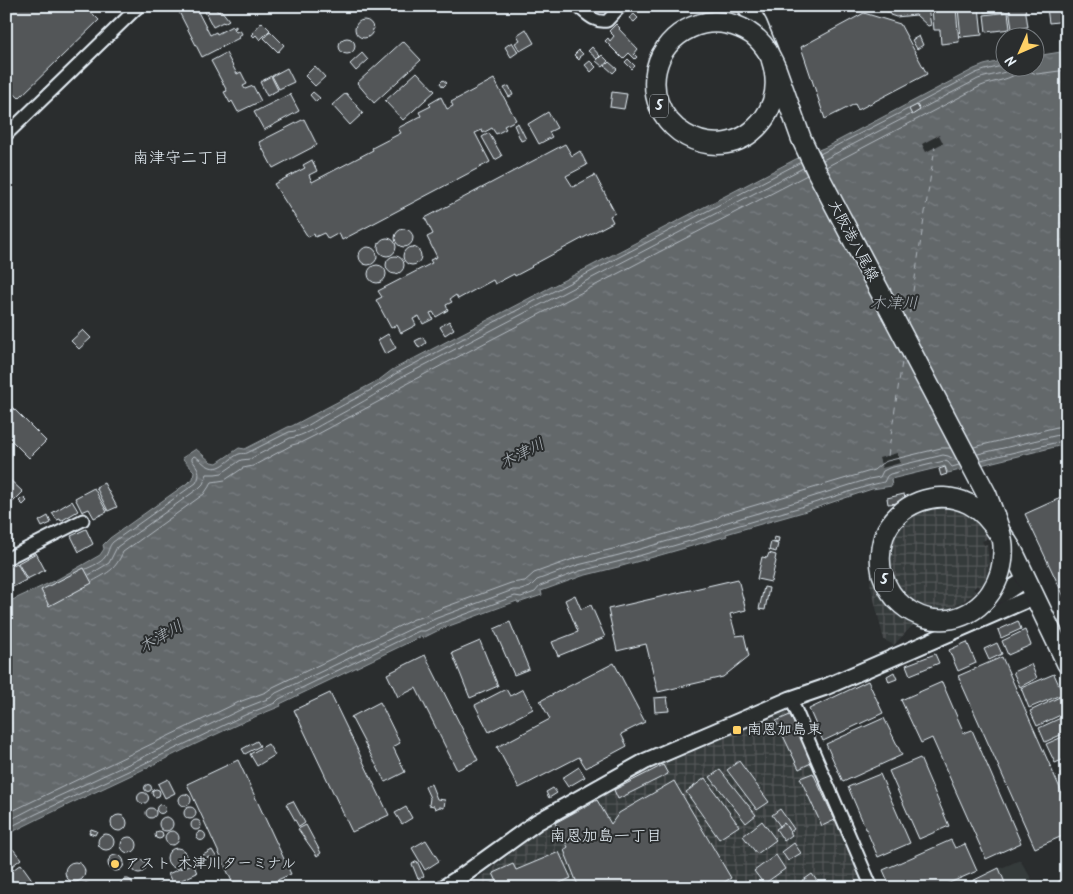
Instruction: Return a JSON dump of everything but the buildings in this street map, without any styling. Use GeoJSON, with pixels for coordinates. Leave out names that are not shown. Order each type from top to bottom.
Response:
{"type":"FeatureCollection","features":[{"type":"Feature","properties":{"kind":"main road","name":"大阪港八尾線"},"geometry":{"type":"LineString","coordinates":[[747,6],[757,24],[771,59],[776,83],[769,111],[758,125],[744,136],[731,141],[713,143],[695,140],[686,135],[673,126],[664,114],[655,86],[660,58],[680,34],[692,27],[709,23],[733,25],[745,30],[759,41],[767,50],[772,59],[775,68],[776,83],[775,95],[772,107],[762,122],[752,132],[740,139],[730,142],[715,144],[696,141],[683,134],[672,125],[666,118],[659,106],[656,96],[654,80],[660,56],[671,41],[687,28],[706,22],[731,24],[745,30],[755,36],[764,46],[767,50],[772,59],[776,68],[792,115],[812,162],[987,495],[999,528],[1001,536],[1003,544],[1003,558],[1001,570],[999,578],[992,592],[986,600],[976,608],[960,617],[947,619],[936,619],[915,614],[900,603],[892,594],[886,585],[880,565],[880,551],[883,539],[892,521],[906,508],[916,502],[928,499],[941,497],[955,499],[967,503],[977,509],[989,519],[992,524],[997,530],[1000,536],[1002,547],[1002,564],[998,578],[989,596],[979,606],[964,614],[951,618],[936,618],[920,615],[905,606],[896,598],[887,584],[882,571],[881,558],[884,539],[890,527],[902,513],[923,501],[942,498],[966,504],[976,509],[989,520],[994,525],[998,530],[1003,535],[1035,596],[1067,664]]}},
{"type":"Feature","properties":{"kind":"street"},"geometry":{"type":"LineString","coordinates":[[6,135],[138,6]]}},
{"type":"Feature","properties":{"kind":"street"},"geometry":{"type":"LineString","coordinates":[[577,6],[594,19],[603,22],[621,6]]}},
{"type":"Feature","properties":{"kind":"street"},"geometry":{"type":"LineString","coordinates":[[6,559],[83,520]]}},
{"type":"Feature","properties":{"kind":"street"},"geometry":{"type":"LineString","coordinates":[[923,645],[1026,579]]}},
{"type":"Feature","properties":{"kind":"street"},"geometry":{"type":"LineString","coordinates":[[443,888],[537,822],[646,761],[790,699],[823,688],[1035,596]]}},
{"type":"Feature","properties":{"kind":"street"},"geometry":{"type":"LineString","coordinates":[[790,699],[872,888]]}},
{"type":"Feature","properties":{"kind":"street"},"geometry":{"type":"LineString","coordinates":[[1062,888],[1067,884]]}},
{"type":"Feature","properties":{"kind":"shaded area"},"geometry":{"type":"Polygon","coordinates":[[[924,491],[1007,530],[982,541],[984,545],[987,544],[989,563],[983,583],[979,588],[977,585],[973,589],[976,592],[964,601],[918,622],[894,645],[884,640],[870,583],[884,513],[888,509],[890,511],[924,491]]]}},
{"type":"Feature","properties":{"kind":"shaded area"},"geometry":{"type":"Polygon","coordinates":[[[786,712],[791,713],[868,888],[466,888],[544,828],[664,759],[786,712]]]}},
{"type":"Feature","properties":{"kind":"shaded area"},"geometry":{"type":"Polygon","coordinates":[[[1020,860],[1037,888],[953,888],[1020,860]]]}},
{"type":"Feature","properties":{"kind":"water","name":"木津川"},"geometry":{"type":"Polygon","coordinates":[[[1067,51],[1067,444],[948,473],[945,466],[891,479],[892,486],[872,489],[803,512],[726,534],[727,536],[582,576],[541,591],[542,595],[518,603],[517,601],[441,629],[423,638],[422,636],[280,704],[281,706],[211,737],[6,835],[6,603],[58,579],[100,555],[104,549],[103,545],[110,538],[193,479],[194,471],[182,458],[196,449],[211,462],[217,463],[239,448],[245,449],[292,426],[379,380],[392,370],[796,159],[826,147],[974,69],[996,62],[996,78],[1046,78],[1046,54],[1067,51]]]}},
{"type":"Feature","properties":{"kind":"pier"},"geometry":{"type":"Polygon","coordinates":[[[939,135],[943,143],[926,152],[922,144],[939,135]]]}},
{"type":"Feature","properties":{"kind":"pier"},"geometry":{"type":"Polygon","coordinates":[[[897,453],[900,463],[882,468],[879,458],[897,453]]]}},
{"type":"Feature","properties":{"kind":"ferry route"},"geometry":{"type":"LineString","coordinates":[[908,324],[935,147]]}},
{"type":"Feature","properties":{"kind":"ferry route"},"geometry":{"type":"LineString","coordinates":[[888,456],[903,355]]}},
{"type":"Feature","properties":{"kind":"place","name":"南恩加島東"},"geometry":{"type":"Point","coordinates":[737,730]}},
{"type":"Feature","properties":{"kind":"place","name":"アスト 木津川ターミナル"},"geometry":{"type":"Point","coordinates":[115,864]}},
{"type":"Feature","properties":{"kind":"district","name":"南津守二丁目"},"geometry":{"type":"Point","coordinates":[181,158]}},
{"type":"Feature","properties":{"kind":"district","name":"南恩加島一丁目"},"geometry":{"type":"Point","coordinates":[606,836]}}]}
